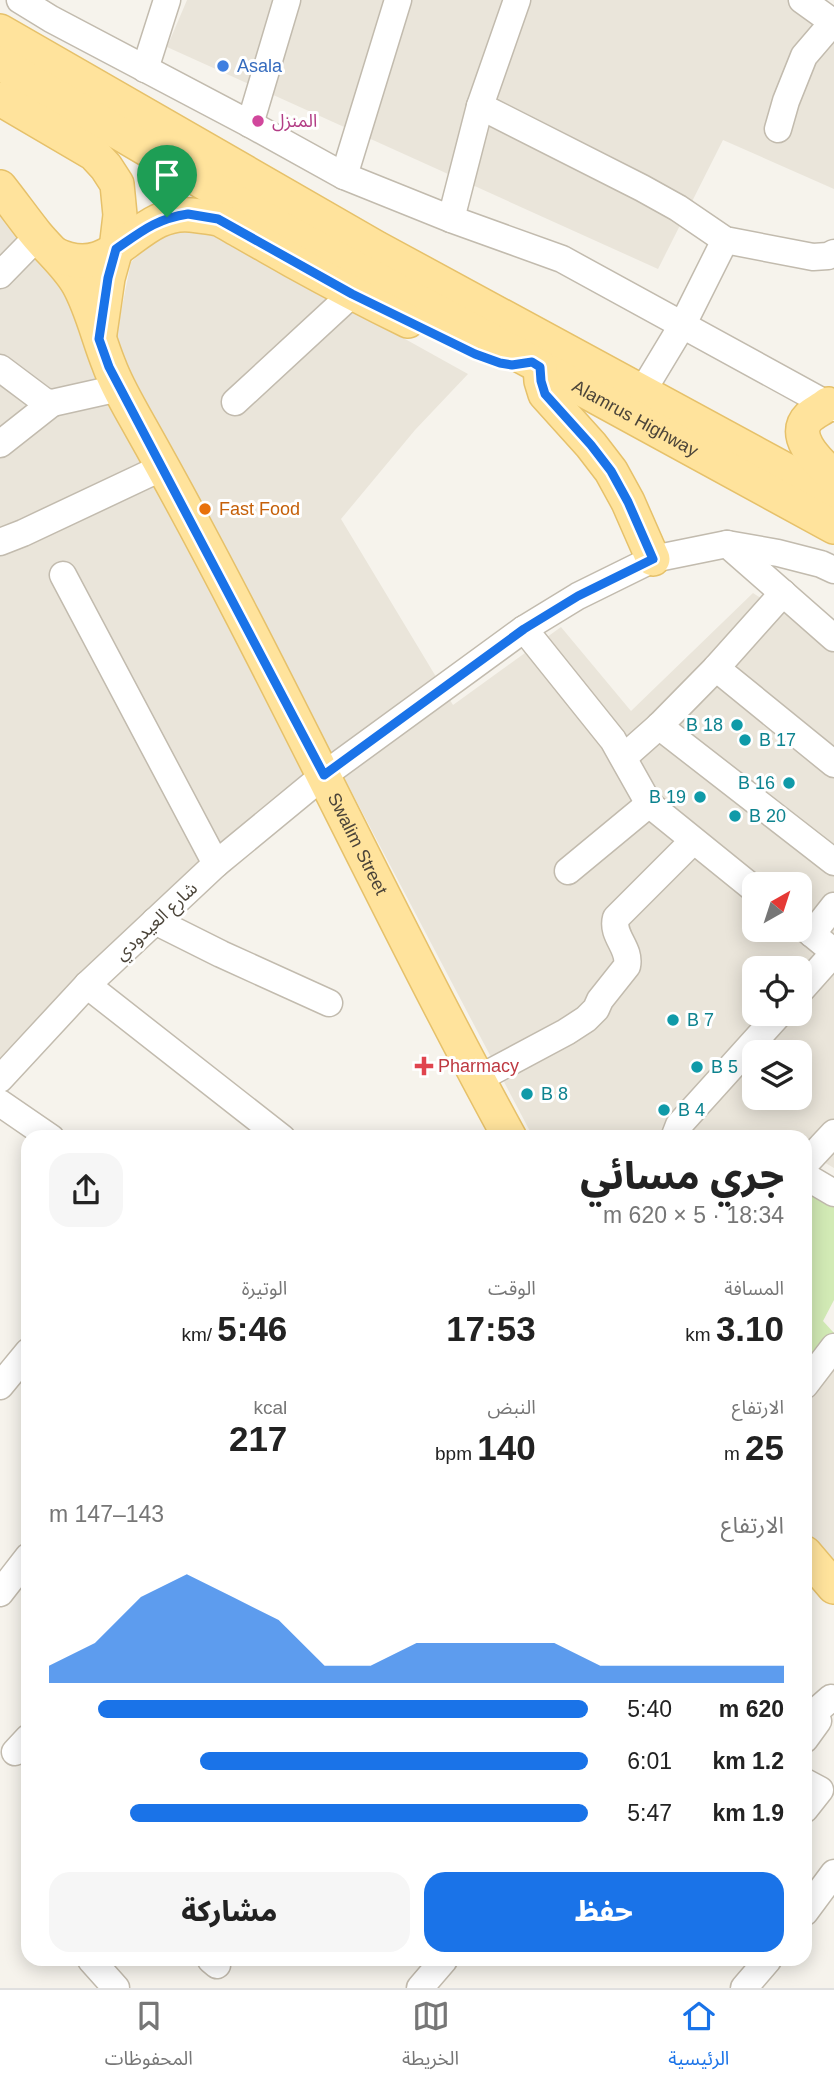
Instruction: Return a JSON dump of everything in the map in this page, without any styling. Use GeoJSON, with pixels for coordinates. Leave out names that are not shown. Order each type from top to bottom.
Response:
{"type":"FeatureCollection","features":[{"type":"Feature","properties":{"kind":"main road"},"geometry":{"type":"LineString","coordinates":[[0,12],[530,308],[561,333],[592,364]]}},
{"type":"Feature","properties":{"kind":"main road"},"geometry":{"type":"LineString","coordinates":[[0,31],[291,217]]}},
{"type":"Feature","properties":{"kind":"main road"},"geometry":{"type":"LineString","coordinates":[[0,63],[291,217]]}},
{"type":"Feature","properties":{"kind":"main road"},"geometry":{"type":"LineString","coordinates":[[0,99],[94,153],[117,184],[120,201],[116,249],[108,278],[99,339]]}},
{"type":"Feature","properties":{"kind":"main road","name":"Swalim Street"},"geometry":{"type":"LineString","coordinates":[[0,187],[80,287],[119,388],[324,775],[506,1130]]}},
{"type":"Feature","properties":{"kind":"main road"},"geometry":{"type":"LineString","coordinates":[[47,245],[68,261],[82,263],[102,259],[148,226],[167,217],[188,214],[218,219],[352,294],[475,354],[500,363],[536,365],[545,394],[611,471],[653,559]]}},
{"type":"Feature","properties":{"kind":"main road","name":"Alamrus Highway"},"geometry":{"type":"LineString","coordinates":[[291,217],[592,364],[834,496]]}},
{"type":"Feature","properties":{"kind":"main road","name":"Alamrus Highway"},"geometry":{"type":"LineString","coordinates":[[291,217],[536,365],[834,527]]}},
{"type":"Feature","properties":{"kind":"main road"},"geometry":{"type":"LineString","coordinates":[[831,406],[807,419],[803,429],[804,442],[834,477]]}},
{"type":"Feature","properties":{"kind":"street"},"geometry":{"type":"LineString","coordinates":[[20,0],[344,176],[451,219],[562,258],[831,406]]}},
{"type":"Feature","properties":{"kind":"street"},"geometry":{"type":"LineString","coordinates":[[145,69],[167,0]]}},
{"type":"Feature","properties":{"kind":"street"},"geometry":{"type":"LineString","coordinates":[[250,124],[287,0]]}},
{"type":"Feature","properties":{"kind":"street"},"geometry":{"type":"LineString","coordinates":[[344,176],[398,0]]}},
{"type":"Feature","properties":{"kind":"street"},"geometry":{"type":"LineString","coordinates":[[451,219],[480,106],[517,0]]}},
{"type":"Feature","properties":{"kind":"street"},"geometry":{"type":"LineString","coordinates":[[778,129],[804,56],[834,22],[802,0]]}},
{"type":"Feature","properties":{"kind":"street"},"geometry":{"type":"LineString","coordinates":[[480,106],[642,188],[678,208],[725,240],[813,257],[834,253]]}},
{"type":"Feature","properties":{"kind":"street"},"geometry":{"type":"LineString","coordinates":[[642,392],[683,324],[725,240]]}},
{"type":"Feature","properties":{"kind":"street"},"geometry":{"type":"LineString","coordinates":[[0,275],[47,245]]}},
{"type":"Feature","properties":{"kind":"street"},"geometry":{"type":"LineString","coordinates":[[235,401],[352,294]]}},
{"type":"Feature","properties":{"kind":"street"},"geometry":{"type":"LineString","coordinates":[[0,368],[44,401],[52,403]]}},
{"type":"Feature","properties":{"kind":"street"},"geometry":{"type":"LineString","coordinates":[[0,444],[52,403],[119,388]]}},
{"type":"Feature","properties":{"kind":"street"},"geometry":{"type":"LineString","coordinates":[[0,542],[163,467]]}},
{"type":"Feature","properties":{"kind":"street"},"geometry":{"type":"LineString","coordinates":[[727,544],[778,553],[834,570]]}},
{"type":"Feature","properties":{"kind":"street"},"geometry":{"type":"LineString","coordinates":[[727,544],[834,638]]}},
{"type":"Feature","properties":{"kind":"street","name":"شارع العيدودي"},"geometry":{"type":"LineString","coordinates":[[0,1079],[87,985],[155,921],[216,864],[324,775],[524,629],[578,596],[653,559],[727,544]]}},
{"type":"Feature","properties":{"kind":"street"},"geometry":{"type":"LineString","coordinates":[[63,575],[216,864]]}},
{"type":"Feature","properties":{"kind":"street"},"geometry":{"type":"LineString","coordinates":[[624,757],[716,668],[783,593]]}},
{"type":"Feature","properties":{"kind":"street"},"geometry":{"type":"LineString","coordinates":[[524,629],[613,740],[649,804],[742,880]]}},
{"type":"Feature","properties":{"kind":"street"},"geometry":{"type":"LineString","coordinates":[[716,668],[834,764]]}},
{"type":"Feature","properties":{"kind":"street"},"geometry":{"type":"LineString","coordinates":[[659,726],[834,862]]}},
{"type":"Feature","properties":{"kind":"street"},"geometry":{"type":"LineString","coordinates":[[568,870],[649,804]]}},
{"type":"Feature","properties":{"kind":"street"},"geometry":{"type":"LineString","coordinates":[[478,1079],[566,1032],[596,1009],[627,966],[628,960],[614,927],[615,918],[693,841]]}},
{"type":"Feature","properties":{"kind":"street"},"geometry":{"type":"LineString","coordinates":[[812,924],[834,906]]}},
{"type":"Feature","properties":{"kind":"street"},"geometry":{"type":"LineString","coordinates":[[155,921],[329,1003]]}},
{"type":"Feature","properties":{"kind":"street"},"geometry":{"type":"LineString","coordinates":[[812,934],[834,953],[812,978]]}},
{"type":"Feature","properties":{"kind":"street"},"geometry":{"type":"LineString","coordinates":[[87,985],[272,1130]]}},
{"type":"Feature","properties":{"kind":"street"},"geometry":{"type":"LineString","coordinates":[[677,1130],[768,1026]]}},
{"type":"Feature","properties":{"kind":"street"},"geometry":{"type":"LineString","coordinates":[[0,1103],[39,1130]]}},
{"type":"Feature","properties":{"kind":"street"},"geometry":{"type":"LineString","coordinates":[[812,1157],[834,1133]]}},
{"type":"Feature","properties":{"kind":"street"},"geometry":{"type":"LineString","coordinates":[[812,1180],[834,1193]]}},
{"type":"Feature","properties":{"kind":"street"},"geometry":{"type":"LineString","coordinates":[[812,1376],[834,1347]]}},
{"type":"Feature","properties":{"kind":"street"},"geometry":{"type":"LineString","coordinates":[[0,1386],[21,1360]]}},
{"type":"Feature","properties":{"kind":"street"},"geometry":{"type":"LineString","coordinates":[[0,1593],[21,1566]]}},
{"type":"Feature","properties":{"kind":"street"},"geometry":{"type":"LineString","coordinates":[[812,1729],[818,1721],[815,1712],[831,1698],[834,1700]]}},
{"type":"Feature","properties":{"kind":"street"},"geometry":{"type":"LineString","coordinates":[[812,1903],[834,1873]]}},
{"type":"Feature","properties":{"kind":"street"},"geometry":{"type":"LineString","coordinates":[[96,1966],[116,1988]]}},
{"type":"Feature","properties":{"kind":"street"},"geometry":{"type":"LineString","coordinates":[[420,1988],[439,1966]]}},
{"type":"Feature","properties":{"kind":"shaded area"},"geometry":{"type":"Polygon","coordinates":[[[187,0],[792,0],[834,31],[834,189],[723,140],[658,269],[167,47],[187,0]]]}},
{"type":"Feature","properties":{"kind":"shaded area"},"geometry":{"type":"Polygon","coordinates":[[[0,189],[70,278],[320,776],[0,1076],[0,189]]]}},
{"type":"Feature","properties":{"kind":"shaded area"},"geometry":{"type":"Polygon","coordinates":[[[209,230],[468,374],[415,430],[341,519],[453,705],[561,627],[631,711],[753,593],[834,646],[834,1168],[812,1155],[812,1130],[529,1130],[115,342],[131,262],[164,233],[209,230]]]}},
{"type":"Feature","properties":{"kind":"shaded area"},"geometry":{"type":"Polygon","coordinates":[[[834,1345],[834,1572],[812,1545],[812,1368],[834,1345]]]}},
{"type":"Feature","properties":{"kind":"green space"},"geometry":{"type":"Polygon","coordinates":[[[812,1194],[834,1206],[834,1300],[823,1321],[834,1333],[834,1337],[812,1367],[812,1194]]]}},
{"type":"Feature","properties":{"kind":"place","name":"Asala"},"geometry":{"type":"Point","coordinates":[223,66]}},
{"type":"Feature","properties":{"kind":"place","name":"المنزل"},"geometry":{"type":"Point","coordinates":[258,121]}},
{"type":"Feature","properties":{"kind":"place","name":"Fast Food"},"geometry":{"type":"Point","coordinates":[205,509]}},
{"type":"Feature","properties":{"kind":"place","name":"B 18"},"geometry":{"type":"Point","coordinates":[737,725]}},
{"type":"Feature","properties":{"kind":"place","name":"B 17"},"geometry":{"type":"Point","coordinates":[745,740]}},
{"type":"Feature","properties":{"kind":"place","name":"B 16"},"geometry":{"type":"Point","coordinates":[789,783]}},
{"type":"Feature","properties":{"kind":"place","name":"B 19"},"geometry":{"type":"Point","coordinates":[700,797]}},
{"type":"Feature","properties":{"kind":"place","name":"B 20"},"geometry":{"type":"Point","coordinates":[735,816]}},
{"type":"Feature","properties":{"kind":"place","name":"B 7"},"geometry":{"type":"Point","coordinates":[673,1020]}},
{"type":"Feature","properties":{"kind":"place","name":"Pharmacy"},"geometry":{"type":"Point","coordinates":[424,1066]}},
{"type":"Feature","properties":{"kind":"place","name":"B 5"},"geometry":{"type":"Point","coordinates":[697,1067]}},
{"type":"Feature","properties":{"kind":"place","name":"B 8"},"geometry":{"type":"Point","coordinates":[527,1094]}},
{"type":"Feature","properties":{"kind":"place","name":"B 4"},"geometry":{"type":"Point","coordinates":[664,1110]}},
{"type":"Feature","properties":{"kind":"route"},"geometry":{"type":"LineString","coordinates":[[188,214],[218,219],[352,294],[475,354],[500,363],[512,365],[532,362],[540,367],[545,394],[611,471],[653,559],[578,596],[524,629],[324,775],[119,388],[99,339],[111,262],[116,249],[148,226],[167,217],[188,214]]}}]}
